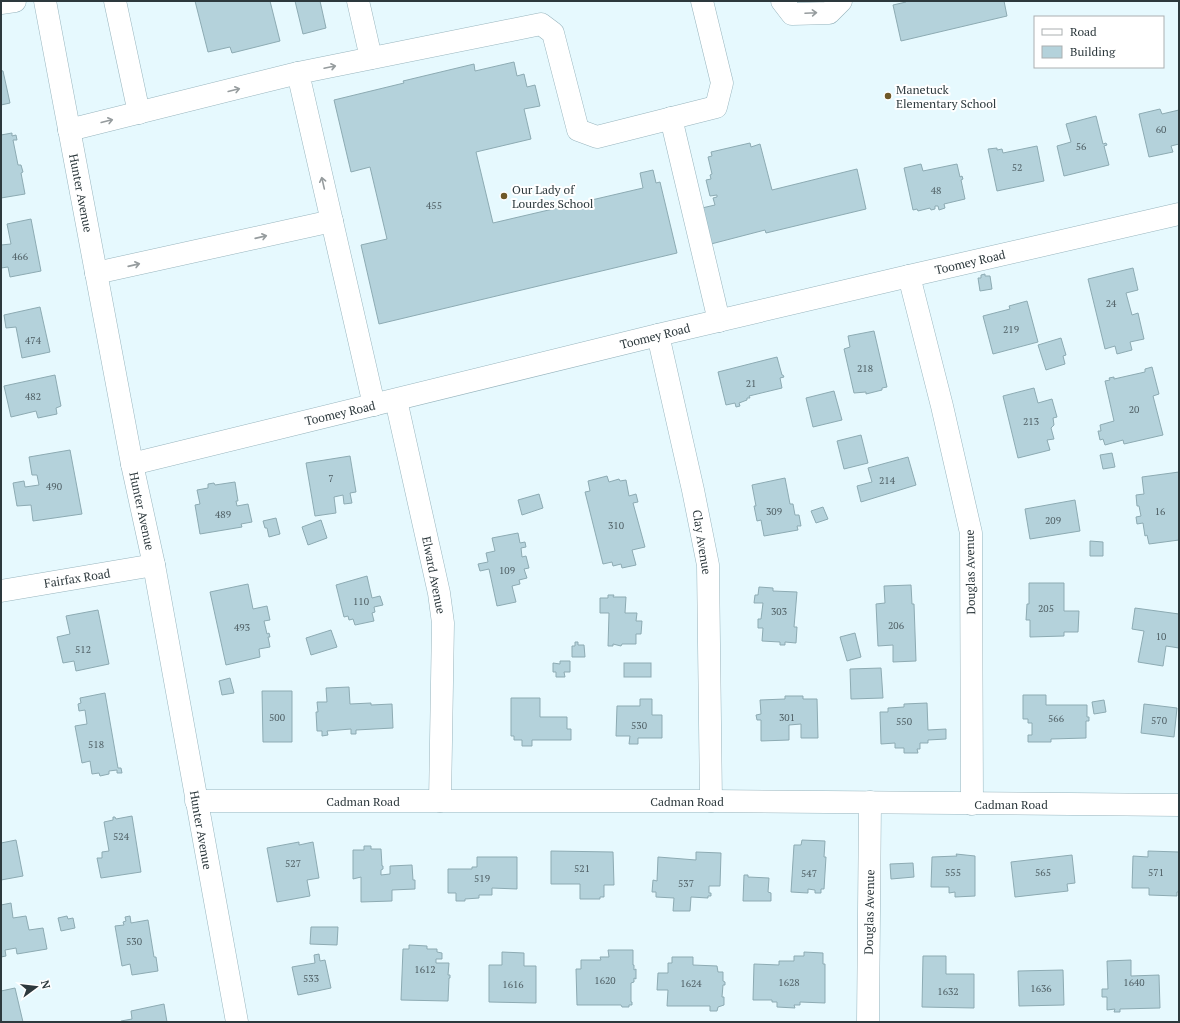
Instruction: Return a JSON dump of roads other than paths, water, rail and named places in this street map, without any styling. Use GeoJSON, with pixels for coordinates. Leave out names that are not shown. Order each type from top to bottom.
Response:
{"type":"FeatureCollection","features":[{"type":"Feature","properties":{"kind":"street"},"geometry":{"type":"LineString","coordinates":[[1,3],[15,1]]}},
{"type":"Feature","properties":{"kind":"street","name":"Hunter Avenue"},"geometry":{"type":"LineString","coordinates":[[45,1],[132,464],[154,565],[237,1022]]}},
{"type":"Feature","properties":{"kind":"street"},"geometry":{"type":"LineString","coordinates":[[116,1],[139,113]]}},
{"type":"Feature","properties":{"kind":"street"},"geometry":{"type":"LineString","coordinates":[[358,1],[372,58]]}},
{"type":"Feature","properties":{"kind":"street"},"geometry":{"type":"LineString","coordinates":[[69,130],[298,73],[541,24],[553,33],[578,130],[597,137],[716,107],[722,83],[702,1]]}},
{"type":"Feature","properties":{"kind":"street"},"geometry":{"type":"LineString","coordinates":[[782,1],[792,14],[829,13],[841,1]]}},
{"type":"Feature","properties":{"kind":"street"},"geometry":{"type":"LineString","coordinates":[[298,73],[374,405]]}},
{"type":"Feature","properties":{"kind":"street"},"geometry":{"type":"LineString","coordinates":[[671,118],[719,321]]}},
{"type":"Feature","properties":{"kind":"street","name":"Toomey Road"},"geometry":{"type":"LineString","coordinates":[[132,464],[658,335],[909,276],[1178,218]]}},
{"type":"Feature","properties":{"kind":"street"},"geometry":{"type":"LineString","coordinates":[[96,273],[332,221]]}},
{"type":"Feature","properties":{"kind":"street","name":"Douglas Avenue"},"geometry":{"type":"LineString","coordinates":[[909,276],[942,406],[971,533],[972,804]]}},
{"type":"Feature","properties":{"kind":"street","name":"Clay Avenue"},"geometry":{"type":"LineString","coordinates":[[658,335],[708,565],[711,801]]}},
{"type":"Feature","properties":{"kind":"street","name":"Elward Avenue"},"geometry":{"type":"LineString","coordinates":[[396,400],[439,593],[442,623],[440,801]]}},
{"type":"Feature","properties":{"kind":"street","name":"Fairfax Road"},"geometry":{"type":"LineString","coordinates":[[1,591],[154,565]]}},
{"type":"Feature","properties":{"kind":"street","name":"Cadman Road"},"geometry":{"type":"LineString","coordinates":[[196,801],[711,801],[1179,805]]}},
{"type":"Feature","properties":{"kind":"street","name":"Douglas Avenue"},"geometry":{"type":"LineString","coordinates":[[868,1022],[870,802]]}},
{"type":"Feature","properties":{"kind":"place","name":"Manetuck Elementary School"},"geometry":{"type":"Point","coordinates":[888,96]}},
{"type":"Feature","properties":{"kind":"place","name":"Our Lady of Lourdes School"},"geometry":{"type":"Point","coordinates":[504,196]}}]}
